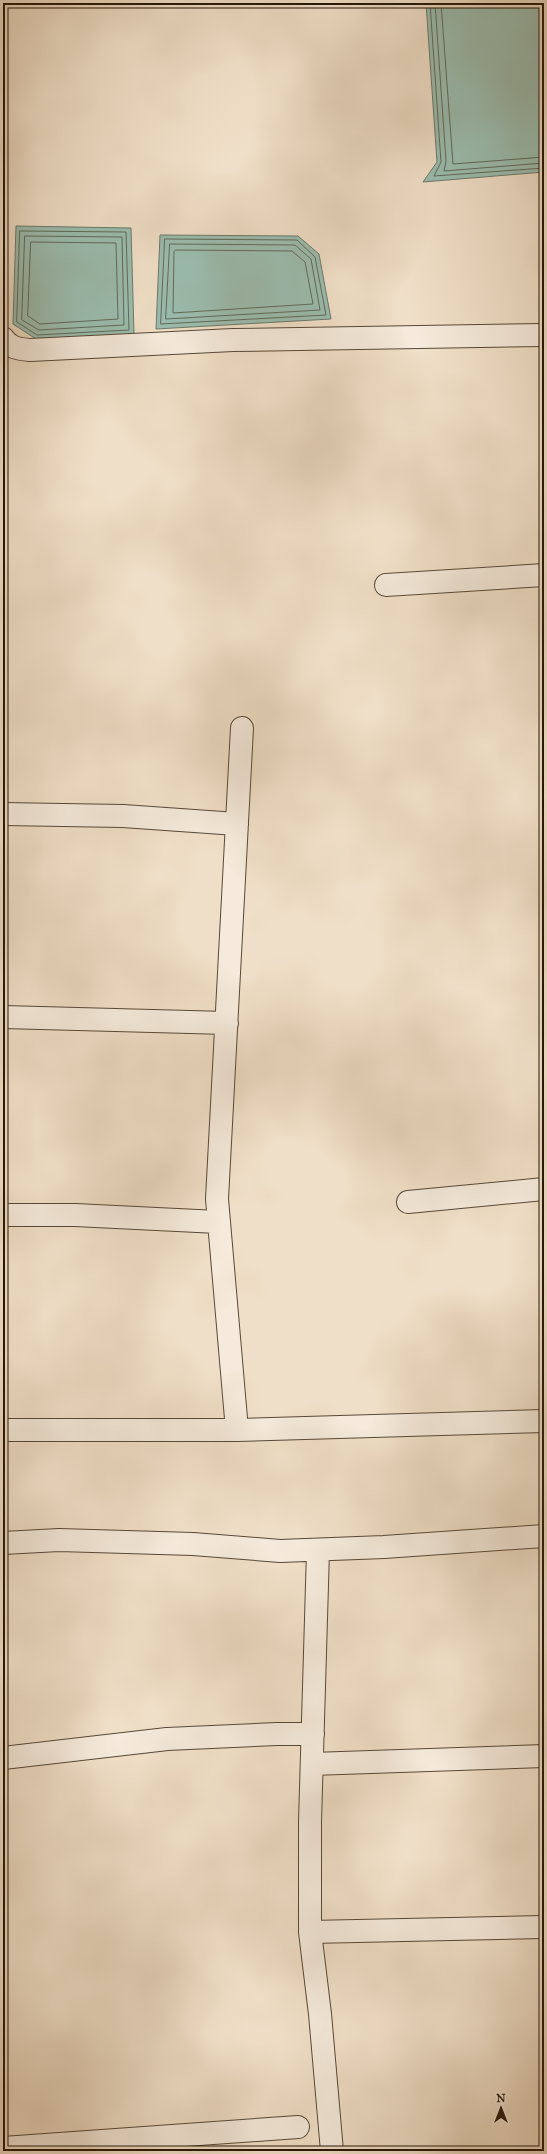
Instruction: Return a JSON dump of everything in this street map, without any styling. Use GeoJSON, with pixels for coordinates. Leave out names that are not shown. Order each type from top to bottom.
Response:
{"type":"FeatureCollection","features":[{"type":"Feature","properties":{"kind":"street"},"geometry":{"type":"LineString","coordinates":[[3,338],[7,344],[16,349],[30,350],[233,340],[544,335]]}},
{"type":"Feature","properties":{"kind":"street"},"geometry":{"type":"LineString","coordinates":[[386,585],[544,575]]}},
{"type":"Feature","properties":{"kind":"street"},"geometry":{"type":"LineString","coordinates":[[237,1430],[218,1222],[217,1191],[242,728]]}},
{"type":"Feature","properties":{"kind":"street"},"geometry":{"type":"LineString","coordinates":[[3,814],[123,816],[237,824]]}},
{"type":"Feature","properties":{"kind":"street"},"geometry":{"type":"LineString","coordinates":[[3,1017],[226,1023]]}},
{"type":"Feature","properties":{"kind":"street"},"geometry":{"type":"LineString","coordinates":[[408,1202],[544,1189]]}},
{"type":"Feature","properties":{"kind":"street"},"geometry":{"type":"LineString","coordinates":[[3,1215],[75,1215],[218,1222]]}},
{"type":"Feature","properties":{"kind":"street"},"geometry":{"type":"LineString","coordinates":[[3,1430],[237,1430],[544,1421]]}},
{"type":"Feature","properties":{"kind":"street"},"geometry":{"type":"LineString","coordinates":[[3,1543],[59,1540],[193,1544],[280,1551],[318,1551],[544,1536]]}},
{"type":"Feature","properties":{"kind":"street"},"geometry":{"type":"LineString","coordinates":[[318,1551],[312,1764],[310,1932],[320,2014],[332,2151]]}},
{"type":"Feature","properties":{"kind":"street"},"geometry":{"type":"LineString","coordinates":[[3,1758],[167,1739],[277,1734],[314,1734]]}},
{"type":"Feature","properties":{"kind":"street"},"geometry":{"type":"LineString","coordinates":[[312,1764],[544,1756]]}},
{"type":"Feature","properties":{"kind":"street"},"geometry":{"type":"LineString","coordinates":[[310,1932],[544,1927]]}},
{"type":"Feature","properties":{"kind":"street"},"geometry":{"type":"LineString","coordinates":[[3,2148],[298,2127]]}},
{"type":"Feature","properties":{"kind":"water"},"geometry":{"type":"Polygon","coordinates":[[[426,3],[544,3],[544,172],[423,182],[437,162],[426,3]]]}},
{"type":"Feature","properties":{"kind":"water"},"geometry":{"type":"Polygon","coordinates":[[[16,226],[131,228],[134,334],[36,339],[13,324],[16,226]]]}},
{"type":"Feature","properties":{"kind":"water"},"geometry":{"type":"Polygon","coordinates":[[[160,235],[298,236],[319,254],[331,319],[156,329],[160,235]]]}}]}
